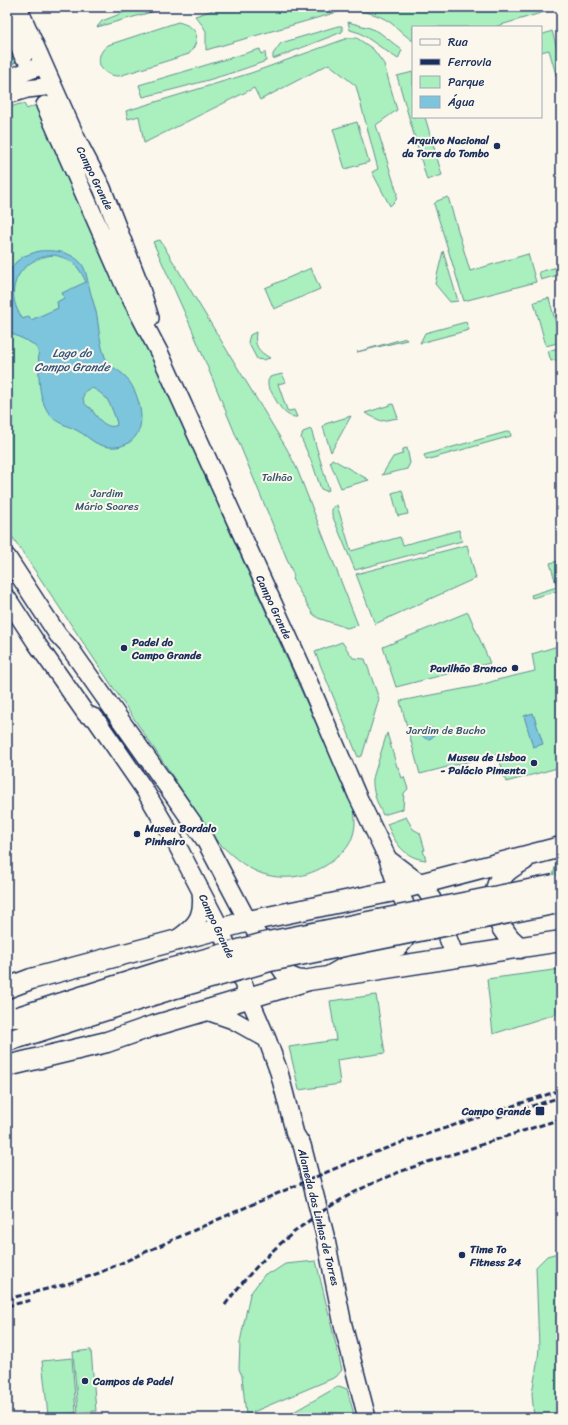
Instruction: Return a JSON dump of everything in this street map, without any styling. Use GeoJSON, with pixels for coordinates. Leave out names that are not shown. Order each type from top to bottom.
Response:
{"type":"FeatureCollection","features":[{"type":"Feature","properties":{"kind":"highway"},"geometry":{"type":"LineString","coordinates":[[7,988],[30,979],[83,964],[249,920],[398,890],[561,847]]}},
{"type":"Feature","properties":{"kind":"highway"},"geometry":{"type":"LineString","coordinates":[[520,948],[507,935],[496,914],[496,894],[504,873],[536,854]]}},
{"type":"Feature","properties":{"kind":"highway"},"geometry":{"type":"LineString","coordinates":[[14,1029],[270,961],[559,894]]}},
{"type":"Feature","properties":{"kind":"highway"},"geometry":{"type":"LineString","coordinates":[[7,1066],[107,1042],[150,1027],[316,979],[561,941]]}},
{"type":"Feature","properties":{"kind":"main road","name":"Campo Grande"},"geometry":{"type":"LineString","coordinates":[[18,7],[78,142],[102,188],[140,283],[160,354]]}},
{"type":"Feature","properties":{"kind":"main road"},"geometry":{"type":"LineString","coordinates":[[7,19],[23,56]]}},
{"type":"Feature","properties":{"kind":"main road"},"geometry":{"type":"LineString","coordinates":[[7,79],[43,65]]}},
{"type":"Feature","properties":{"kind":"main road"},"geometry":{"type":"LineString","coordinates":[[7,95],[53,86]]}},
{"type":"Feature","properties":{"kind":"main road","name":"Campo Grande"},"geometry":{"type":"LineString","coordinates":[[45,105],[125,287],[160,354],[303,670],[357,795],[388,859],[398,890],[405,904],[410,922],[409,931],[405,940],[399,947],[390,952],[359,958],[316,979]]}},
{"type":"Feature","properties":{"kind":"main road"},"geometry":{"type":"LineString","coordinates":[[7,557],[58,635],[69,648],[204,840],[257,934],[284,973],[298,979],[316,979]]}},
{"type":"Feature","properties":{"kind":"main road","name":"Campo Grande"},"geometry":{"type":"LineString","coordinates":[[7,598],[86,714],[95,718],[144,789],[177,844],[201,890],[250,999]]}},
{"type":"Feature","properties":{"kind":"main road"},"geometry":{"type":"LineString","coordinates":[[58,635],[59,644],[63,655],[95,718]]}},
{"type":"Feature","properties":{"kind":"main road"},"geometry":{"type":"LineString","coordinates":[[388,859],[421,884],[432,898],[456,958]]}},
{"type":"Feature","properties":{"kind":"main road"},"geometry":{"type":"LineString","coordinates":[[176,940],[191,929],[198,921],[202,904],[201,890]]}},
{"type":"Feature","properties":{"kind":"main road","name":"Alameda das Linhas de Torres"},"geometry":{"type":"LineString","coordinates":[[250,999],[279,1072],[295,1134],[302,1145],[325,1234],[343,1324],[367,1418]]}},
{"type":"Feature","properties":{"kind":"main road"},"geometry":{"type":"LineString","coordinates":[[207,1011],[233,1020],[267,1039]]}},
{"type":"Feature","properties":{"kind":"green space"},"geometry":{"type":"Polygon","coordinates":[[[138,7],[170,7],[97,27],[102,21],[138,7]]]}},
{"type":"Feature","properties":{"kind":"green space"},"geometry":{"type":"Polygon","coordinates":[[[222,7],[561,7],[497,26],[412,26],[412,40],[391,23],[379,16],[361,11],[341,11],[206,50],[206,31],[195,16],[222,7]]]}},
{"type":"Feature","properties":{"kind":"green space"},"geometry":{"type":"Polygon","coordinates":[[[178,22],[190,27],[196,34],[196,43],[189,54],[119,76],[107,73],[100,65],[100,55],[108,45],[178,22]]]}},
{"type":"Feature","properties":{"kind":"green space"},"geometry":{"type":"Polygon","coordinates":[[[348,22],[379,32],[402,50],[398,59],[360,33],[350,30],[348,22]]]}},
{"type":"Feature","properties":{"kind":"green space"},"geometry":{"type":"Polygon","coordinates":[[[342,26],[342,32],[273,59],[273,54],[281,43],[342,26]]]}},
{"type":"Feature","properties":{"kind":"green space"},"geometry":{"type":"Polygon","coordinates":[[[552,31],[561,62],[561,92],[549,50],[542,52],[542,35],[552,31]]]}},
{"type":"Feature","properties":{"kind":"green space"},"geometry":{"type":"Polygon","coordinates":[[[7,34],[19,61],[7,66],[7,34]]]}},
{"type":"Feature","properties":{"kind":"green space"},"geometry":{"type":"Polygon","coordinates":[[[348,38],[357,38],[373,49],[384,64],[397,110],[376,125],[397,193],[396,200],[390,206],[372,172],[378,169],[356,86],[329,64],[260,100],[254,88],[144,143],[139,116],[128,119],[126,111],[251,73],[348,38]]]}},
{"type":"Feature","properties":{"kind":"green space"},"geometry":{"type":"Polygon","coordinates":[[[260,49],[261,54],[265,52],[266,61],[236,72],[143,97],[139,85],[260,49]]]}},
{"type":"Feature","properties":{"kind":"green space"},"geometry":{"type":"Polygon","coordinates":[[[412,72],[412,118],[425,118],[442,175],[427,180],[397,76],[412,72]]]}},
{"type":"Feature","properties":{"kind":"green space","name":"Jardim Mário Soares"},"geometry":{"type":"Polygon","coordinates":[[[24,104],[27,109],[38,104],[354,808],[355,828],[349,845],[329,863],[312,872],[293,877],[263,874],[243,864],[214,838],[7,529],[7,108],[24,104]]]}},
{"type":"Feature","properties":{"kind":"green space"},"geometry":{"type":"Polygon","coordinates":[[[357,122],[369,162],[345,169],[333,129],[357,122]]]}},
{"type":"Feature","properties":{"kind":"green space"},"geometry":{"type":"Polygon","coordinates":[[[448,197],[470,271],[528,254],[536,282],[464,301],[434,204],[437,201],[448,197]]]}},
{"type":"Feature","properties":{"kind":"green space","name":"Talhão"},"geometry":{"type":"Polygon","coordinates":[[[160,240],[287,449],[297,469],[358,625],[347,628],[318,618],[313,614],[292,579],[294,576],[191,327],[153,242],[160,240]]]}},
{"type":"Feature","properties":{"kind":"green space"},"geometry":{"type":"Polygon","coordinates":[[[443,251],[458,301],[450,302],[435,284],[443,251]]]}},
{"type":"Feature","properties":{"kind":"green space"},"geometry":{"type":"Polygon","coordinates":[[[561,266],[561,274],[541,280],[539,272],[561,266]]]}},
{"type":"Feature","properties":{"kind":"green space"},"geometry":{"type":"Polygon","coordinates":[[[311,268],[320,289],[274,309],[265,288],[311,268]]]}},
{"type":"Feature","properties":{"kind":"green space"},"geometry":{"type":"Polygon","coordinates":[[[549,298],[561,342],[546,346],[534,302],[549,298]]]}},
{"type":"Feature","properties":{"kind":"green space"},"geometry":{"type":"Polygon","coordinates":[[[466,322],[469,330],[420,343],[425,333],[466,322]]]}},
{"type":"Feature","properties":{"kind":"green space"},"geometry":{"type":"Polygon","coordinates":[[[256,332],[256,345],[262,353],[270,358],[263,360],[257,359],[248,342],[250,335],[256,332]]]}},
{"type":"Feature","properties":{"kind":"green space"},"geometry":{"type":"Polygon","coordinates":[[[406,338],[407,340],[357,352],[406,338]]]}},
{"type":"Feature","properties":{"kind":"green space"},"geometry":{"type":"Polygon","coordinates":[[[561,347],[561,359],[551,361],[548,351],[561,347]]]}},
{"type":"Feature","properties":{"kind":"green space"},"geometry":{"type":"Polygon","coordinates":[[[282,374],[286,382],[278,384],[287,410],[294,410],[297,417],[283,411],[268,386],[270,377],[282,374]]]}},
{"type":"Feature","properties":{"kind":"green space"},"geometry":{"type":"Polygon","coordinates":[[[393,404],[398,418],[381,421],[365,413],[393,404]]]}},
{"type":"Feature","properties":{"kind":"green space"},"geometry":{"type":"Polygon","coordinates":[[[351,416],[331,452],[323,427],[325,424],[351,416]]]}},
{"type":"Feature","properties":{"kind":"green space"},"geometry":{"type":"Polygon","coordinates":[[[311,429],[329,490],[326,491],[321,489],[313,465],[301,438],[303,432],[311,429]]]}},
{"type":"Feature","properties":{"kind":"green space"},"geometry":{"type":"Polygon","coordinates":[[[510,431],[511,436],[426,460],[424,455],[510,431]]]}},
{"type":"Feature","properties":{"kind":"green space"},"geometry":{"type":"Polygon","coordinates":[[[407,448],[410,463],[407,469],[382,475],[393,457],[402,454],[403,449],[407,448]]]}},
{"type":"Feature","properties":{"kind":"green space"},"geometry":{"type":"Polygon","coordinates":[[[332,459],[369,480],[341,488],[330,462],[332,459]]]}},
{"type":"Feature","properties":{"kind":"green space"},"geometry":{"type":"Polygon","coordinates":[[[402,490],[408,514],[398,516],[392,493],[402,490]]]}},
{"type":"Feature","properties":{"kind":"green space"},"geometry":{"type":"Polygon","coordinates":[[[337,505],[351,551],[400,537],[403,545],[459,530],[462,541],[355,570],[332,515],[332,508],[337,505]]]}},
{"type":"Feature","properties":{"kind":"green space"},"geometry":{"type":"Polygon","coordinates":[[[467,545],[476,578],[375,624],[356,574],[467,545]]]}},
{"type":"Feature","properties":{"kind":"green space"},"geometry":{"type":"Polygon","coordinates":[[[559,561],[561,569],[561,590],[532,598],[531,595],[557,587],[550,563],[559,561]]]}},
{"type":"Feature","properties":{"kind":"green space"},"geometry":{"type":"Polygon","coordinates":[[[468,612],[490,663],[396,687],[383,647],[468,612]]]}},
{"type":"Feature","properties":{"kind":"green space"},"geometry":{"type":"Polygon","coordinates":[[[342,642],[353,658],[365,659],[379,699],[362,756],[358,757],[315,652],[342,642]]]}},
{"type":"Feature","properties":{"kind":"green space","name":"Jardim de Bucho"},"geometry":{"type":"Polygon","coordinates":[[[561,645],[561,767],[506,782],[498,754],[420,774],[400,701],[478,686],[535,671],[532,654],[561,645]]]}},
{"type":"Feature","properties":{"kind":"green space"},"geometry":{"type":"Polygon","coordinates":[[[387,733],[397,767],[402,778],[404,777],[408,789],[404,793],[403,809],[383,815],[375,797],[373,778],[387,733]]]}},
{"type":"Feature","properties":{"kind":"green space"},"geometry":{"type":"Polygon","coordinates":[[[406,817],[413,829],[420,833],[426,860],[418,859],[406,853],[397,843],[390,831],[387,824],[406,817]]]}},
{"type":"Feature","properties":{"kind":"green space"},"geometry":{"type":"Polygon","coordinates":[[[561,862],[561,875],[553,876],[556,863],[561,862]]]}},
{"type":"Feature","properties":{"kind":"green space"},"geometry":{"type":"Polygon","coordinates":[[[561,969],[561,1012],[493,1034],[487,979],[561,969]]]}},
{"type":"Feature","properties":{"kind":"green space"},"geometry":{"type":"Polygon","coordinates":[[[376,995],[385,1053],[337,1060],[340,1084],[299,1090],[289,1047],[336,1040],[330,1001],[376,995]]]}},
{"type":"Feature","properties":{"kind":"green space"},"geometry":{"type":"Polygon","coordinates":[[[561,1252],[561,1418],[534,1418],[532,1393],[539,1348],[536,1267],[547,1256],[561,1252]]]}},
{"type":"Feature","properties":{"kind":"green space"},"geometry":{"type":"Polygon","coordinates":[[[316,1261],[342,1370],[336,1377],[246,1415],[242,1376],[239,1369],[240,1342],[250,1294],[265,1274],[273,1272],[285,1264],[316,1261]]]}},
{"type":"Feature","properties":{"kind":"green space","name":"Campos de Padel"},"geometry":{"type":"Polygon","coordinates":[[[91,1350],[96,1411],[78,1412],[73,1352],[91,1350]]]}},
{"type":"Feature","properties":{"kind":"green space"},"geometry":{"type":"Polygon","coordinates":[[[72,1358],[76,1413],[48,1415],[42,1361],[72,1358]]]}},
{"type":"Feature","properties":{"kind":"green space"},"geometry":{"type":"Polygon","coordinates":[[[339,1386],[347,1389],[355,1418],[283,1418],[339,1386]]]}},
{"type":"Feature","properties":{"kind":"water","name":"Lago do Campo Grande"},"geometry":{"type":"Polygon","coordinates":[[[39,251],[56,251],[72,256],[83,265],[96,312],[103,352],[109,363],[125,376],[133,387],[140,409],[141,423],[139,430],[136,436],[126,444],[108,447],[96,443],[78,431],[54,419],[44,405],[39,382],[38,350],[31,343],[10,332],[7,328],[7,274],[16,262],[24,256],[39,251]],[[54,255],[42,257],[32,262],[23,269],[18,277],[14,287],[14,297],[17,308],[23,319],[29,316],[31,320],[58,308],[57,302],[64,298],[62,293],[86,282],[74,264],[54,255]],[[92,388],[86,391],[83,397],[87,406],[91,408],[98,418],[104,423],[111,426],[117,425],[107,400],[99,392],[92,388]]]}},
{"type":"Feature","properties":{"kind":"water"},"geometry":{"type":"Polygon","coordinates":[[[533,713],[543,744],[533,747],[524,716],[533,713]]]}},
{"type":"Feature","properties":{"kind":"water"},"geometry":{"type":"Polygon","coordinates":[[[430,727],[433,728],[433,738],[426,739],[423,738],[422,731],[423,728],[430,727]]]}},
{"type":"Feature","properties":{"kind":"railway"},"geometry":{"type":"LineString","coordinates":[[7,1299],[67,1284],[99,1273],[357,1159],[403,1142],[561,1090]]}},
{"type":"Feature","properties":{"kind":"railway"},"geometry":{"type":"LineString","coordinates":[[497,1117],[561,1097]]}},
{"type":"Feature","properties":{"kind":"railway"},"geometry":{"type":"LineString","coordinates":[[225,1305],[240,1285],[275,1249],[294,1232],[335,1203],[380,1180],[411,1168],[561,1119]]}},
{"type":"Feature","properties":{"kind":"railway"},"geometry":{"type":"LineString","coordinates":[[7,1306],[32,1300]]}},
{"type":"Feature","properties":{"kind":"place","name":"Arquivo Nacional da Torre do Tombo"},"geometry":{"type":"Point","coordinates":[497,146]}},
{"type":"Feature","properties":{"kind":"place","name":"Padel do Campo Grande"},"geometry":{"type":"Point","coordinates":[124,648]}},
{"type":"Feature","properties":{"kind":"place","name":"Pavilhão Branco"},"geometry":{"type":"Point","coordinates":[515,668]}},
{"type":"Feature","properties":{"kind":"place","name":"Museu de Lisboa - Palácio Pimenta"},"geometry":{"type":"Point","coordinates":[534,763]}},
{"type":"Feature","properties":{"kind":"place","name":"Museu Bordalo Pinheiro"},"geometry":{"type":"Point","coordinates":[137,834]}},
{"type":"Feature","properties":{"kind":"place","name":"Campo Grande"},"geometry":{"type":"Point","coordinates":[540,1111]}},
{"type":"Feature","properties":{"kind":"place","name":"Time To Fitness 24"},"geometry":{"type":"Point","coordinates":[462,1255]}},
{"type":"Feature","properties":{"kind":"place","name":"Campos de Padel"},"geometry":{"type":"Point","coordinates":[85,1381]}}]}
